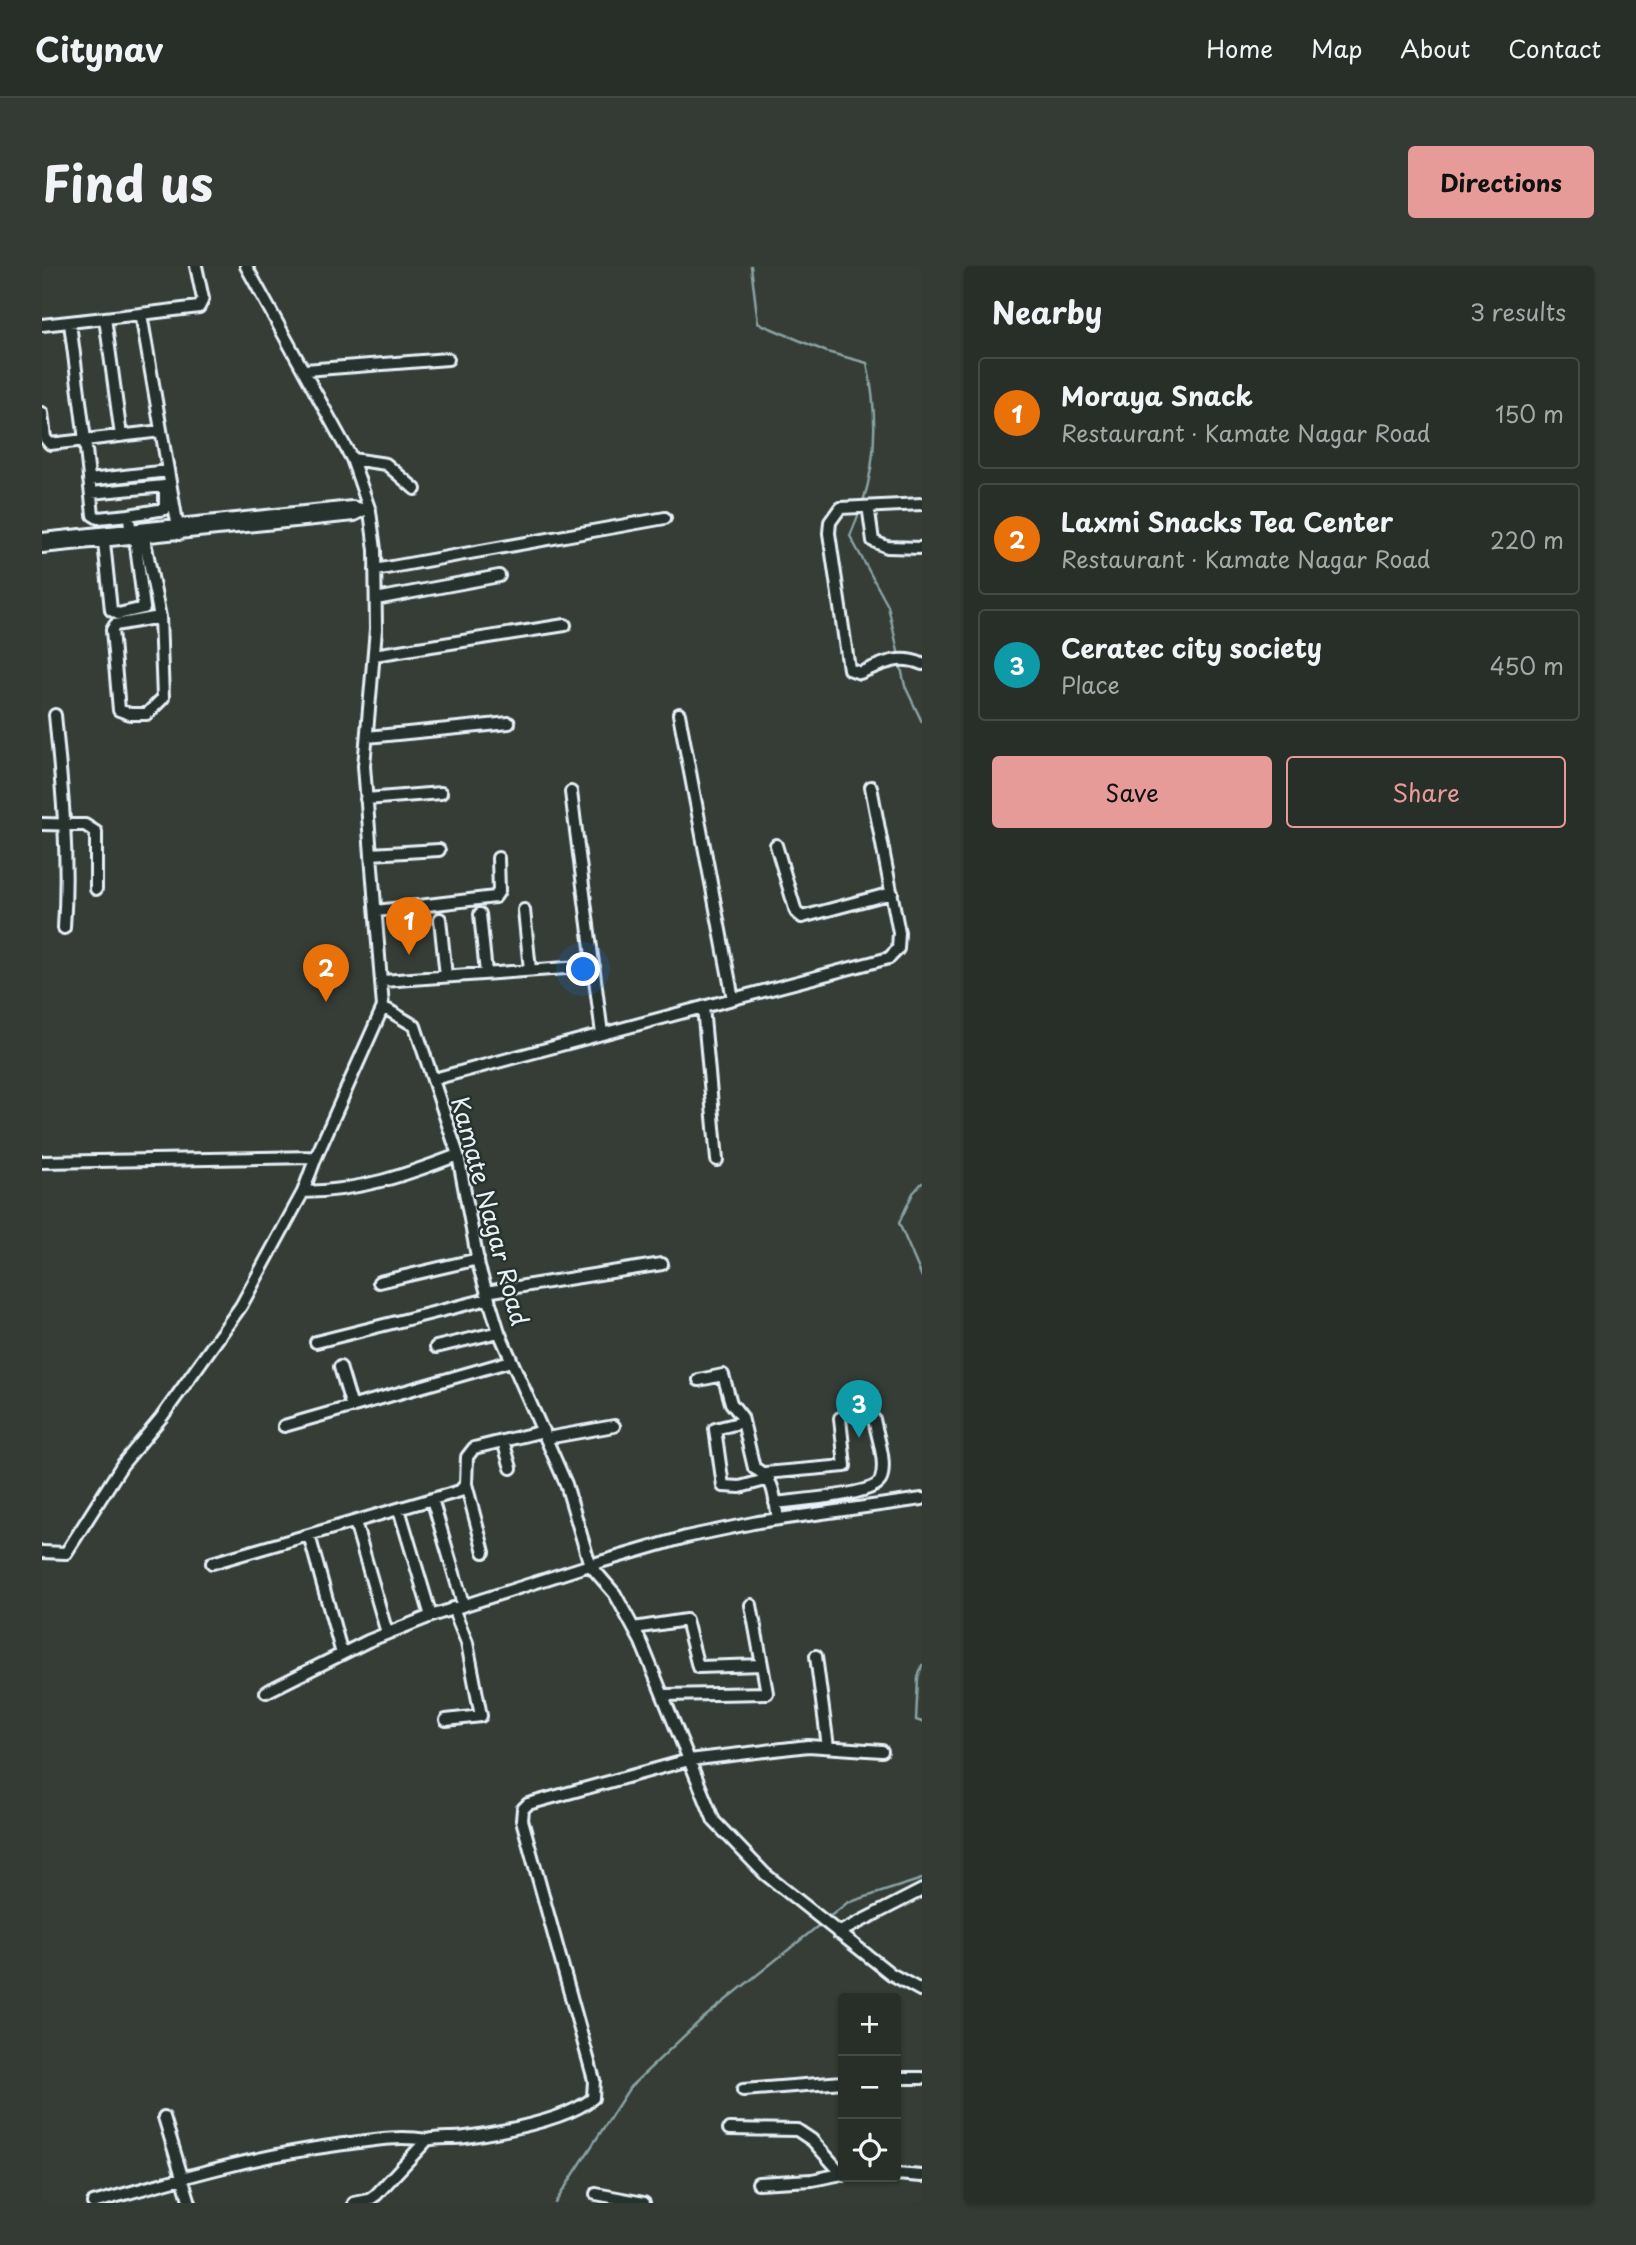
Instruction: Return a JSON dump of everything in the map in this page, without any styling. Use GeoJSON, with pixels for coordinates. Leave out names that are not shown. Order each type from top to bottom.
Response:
{"type":"FeatureCollection","features":[{"type":"Feature","properties":{"kind":"street"},"geometry":{"type":"LineString","coordinates":[[42,325],[199,307],[203,299],[195,266]]}},
{"type":"Feature","properties":{"kind":"street"},"geometry":{"type":"LineString","coordinates":[[42,1552],[66,1553],[122,1465],[161,1418],[241,1306],[303,1192],[383,1007],[383,981],[366,799],[376,599],[375,570],[366,511],[352,458],[246,266]]}},
{"type":"Feature","properties":{"kind":"street"},"geometry":{"type":"LineString","coordinates":[[141,314],[178,530]]}},
{"type":"Feature","properties":{"kind":"street"},"geometry":{"type":"LineString","coordinates":[[105,318],[121,436]]}},
{"type":"Feature","properties":{"kind":"street"},"geometry":{"type":"LineString","coordinates":[[71,323],[89,480],[94,517],[165,509],[165,486],[91,493]]}},
{"type":"Feature","properties":{"kind":"street"},"geometry":{"type":"LineString","coordinates":[[305,370],[448,359]]}},
{"type":"Feature","properties":{"kind":"street"},"geometry":{"type":"LineString","coordinates":[[42,412],[45,439],[50,444],[161,431]]}},
{"type":"Feature","properties":{"kind":"street"},"geometry":{"type":"LineString","coordinates":[[352,458],[386,464],[415,489]]}},
{"type":"Feature","properties":{"kind":"street"},"geometry":{"type":"LineString","coordinates":[[89,480],[168,471]]}},
{"type":"Feature","properties":{"kind":"street"},"geometry":{"type":"LineString","coordinates":[[922,504],[840,508],[830,522],[849,669],[860,673],[898,659],[922,664]]}},
{"type":"Feature","properties":{"kind":"street"},"geometry":{"type":"LineString","coordinates":[[864,507],[873,541],[887,547],[922,548]]}},
{"type":"Feature","properties":{"kind":"street"},"geometry":{"type":"LineString","coordinates":[[42,539],[136,535],[265,520],[354,515],[366,511]]}},
{"type":"Feature","properties":{"kind":"street"},"geometry":{"type":"LineString","coordinates":[[129,515],[160,617],[163,698],[147,714],[130,714],[119,710],[112,630],[115,625],[160,617]]}},
{"type":"Feature","properties":{"kind":"street"},"geometry":{"type":"LineString","coordinates":[[375,570],[665,518]]}},
{"type":"Feature","properties":{"kind":"street"},"geometry":{"type":"LineString","coordinates":[[42,547],[104,542],[136,535]]}},
{"type":"Feature","properties":{"kind":"street"},"geometry":{"type":"LineString","coordinates":[[104,542],[111,610],[118,614],[144,608],[136,535]]}},
{"type":"Feature","properties":{"kind":"street"},"geometry":{"type":"LineString","coordinates":[[376,599],[499,576]]}},
{"type":"Feature","properties":{"kind":"street"},"geometry":{"type":"LineString","coordinates":[[374,655],[565,625]]}},
{"type":"Feature","properties":{"kind":"street"},"geometry":{"type":"LineString","coordinates":[[679,714],[733,999]]}},
{"type":"Feature","properties":{"kind":"street"},"geometry":{"type":"LineString","coordinates":[[55,715],[66,825],[67,882],[64,928]]}},
{"type":"Feature","properties":{"kind":"street"},"geometry":{"type":"LineString","coordinates":[[367,737],[509,723]]}},
{"type":"Feature","properties":{"kind":"street"},"geometry":{"type":"LineString","coordinates":[[433,1079],[894,955],[900,942],[871,787]]}},
{"type":"Feature","properties":{"kind":"street"},"geometry":{"type":"LineString","coordinates":[[571,792],[602,1034]]}},
{"type":"Feature","properties":{"kind":"street"},"geometry":{"type":"LineString","coordinates":[[366,799],[441,793]]}},
{"type":"Feature","properties":{"kind":"street"},"geometry":{"type":"LineString","coordinates":[[42,824],[91,826],[96,832],[96,889]]}},
{"type":"Feature","properties":{"kind":"street"},"geometry":{"type":"LineString","coordinates":[[776,845],[796,912],[802,917],[892,892]]}},
{"type":"Feature","properties":{"kind":"street"},"geometry":{"type":"LineString","coordinates":[[371,854],[439,850]]}},
{"type":"Feature","properties":{"kind":"street"},"geometry":{"type":"LineString","coordinates":[[376,911],[495,897],[499,891],[498,858]]}},
{"type":"Feature","properties":{"kind":"street"},"geometry":{"type":"LineString","coordinates":[[524,911],[530,970]]}},
{"type":"Feature","properties":{"kind":"street"},"geometry":{"type":"LineString","coordinates":[[480,914],[486,973]]}},
{"type":"Feature","properties":{"kind":"street"},"geometry":{"type":"LineString","coordinates":[[440,919],[446,976]]}},
{"type":"Feature","properties":{"kind":"street"},"geometry":{"type":"LineString","coordinates":[[383,981],[594,966]]}},
{"type":"Feature","properties":{"kind":"street","name":"Kamate Nagar Road"},"geometry":{"type":"LineString","coordinates":[[383,1007],[415,1026],[458,1155],[478,1259],[499,1332],[566,1484],[590,1565],[615,1594],[634,1628],[714,1821],[765,1874],[891,1974],[922,1991]]}},
{"type":"Feature","properties":{"kind":"street"},"geometry":{"type":"LineString","coordinates":[[703,1007],[718,1160]]}},
{"type":"Feature","properties":{"kind":"street"},"geometry":{"type":"LineString","coordinates":[[303,1192],[361,1188],[419,1172],[458,1155]]}},
{"type":"Feature","properties":{"kind":"street"},"geometry":{"type":"LineString","coordinates":[[42,1162],[316,1157]]}},
{"type":"Feature","properties":{"kind":"street"},"geometry":{"type":"LineString","coordinates":[[379,1282],[478,1259]]}},
{"type":"Feature","properties":{"kind":"street"},"geometry":{"type":"LineString","coordinates":[[316,1342],[487,1296],[662,1264]]}},
{"type":"Feature","properties":{"kind":"street"},"geometry":{"type":"LineString","coordinates":[[436,1348],[499,1332]]}},
{"type":"Feature","properties":{"kind":"street"},"geometry":{"type":"LineString","coordinates":[[284,1426],[511,1361]]}},
{"type":"Feature","properties":{"kind":"street"},"geometry":{"type":"LineString","coordinates":[[341,1367],[352,1407]]}},
{"type":"Feature","properties":{"kind":"street"},"geometry":{"type":"LineString","coordinates":[[699,1380],[723,1375],[731,1403],[743,1422],[754,1468],[767,1476],[778,1519]]}},
{"type":"Feature","properties":{"kind":"street"},"geometry":{"type":"LineString","coordinates":[[743,1422],[715,1429],[723,1486],[740,1487],[767,1476],[845,1466],[840,1419]]}},
{"type":"Feature","properties":{"kind":"street"},"geometry":{"type":"LineString","coordinates":[[775,1503],[855,1493],[876,1487],[881,1480],[883,1466],[874,1419]]}},
{"type":"Feature","properties":{"kind":"street"},"geometry":{"type":"LineString","coordinates":[[484,1552],[466,1484],[467,1457],[471,1451],[503,1441],[614,1426]]}},
{"type":"Feature","properties":{"kind":"street"},"geometry":{"type":"LineString","coordinates":[[503,1441],[511,1468]]}},
{"type":"Feature","properties":{"kind":"street"},"geometry":{"type":"LineString","coordinates":[[212,1563],[460,1491],[466,1484]]}},
{"type":"Feature","properties":{"kind":"street"},"geometry":{"type":"LineString","coordinates":[[432,1499],[467,1643],[481,1716],[446,1720]]}},
{"type":"Feature","properties":{"kind":"street"},"geometry":{"type":"LineString","coordinates":[[265,1692],[387,1633],[431,1615],[685,1537],[778,1519],[922,1499]]}},
{"type":"Feature","properties":{"kind":"street"},"geometry":{"type":"LineString","coordinates":[[399,1509],[431,1615]]}},
{"type":"Feature","properties":{"kind":"street"},"geometry":{"type":"LineString","coordinates":[[355,1522],[387,1633]]}},
{"type":"Feature","properties":{"kind":"street"},"geometry":{"type":"LineString","coordinates":[[309,1535],[342,1654]]}},
{"type":"Feature","properties":{"kind":"street"},"geometry":{"type":"LineString","coordinates":[[664,1695],[768,1693],[751,1605]]}},
{"type":"Feature","properties":{"kind":"street"},"geometry":{"type":"LineString","coordinates":[[634,1628],[686,1620],[698,1667],[762,1665]]}},
{"type":"Feature","properties":{"kind":"street"},"geometry":{"type":"LineString","coordinates":[[816,1656],[828,1747]]}},
{"type":"Feature","properties":{"kind":"street"},"geometry":{"type":"LineString","coordinates":[[93,2203],[182,2177],[291,2151],[403,2136],[427,2140],[511,2127],[584,2106],[593,2098],[594,2080],[521,1814],[528,1804],[689,1760],[781,1748],[828,1747],[883,1751]]}},
{"type":"Feature","properties":{"kind":"street"},"geometry":{"type":"LineString","coordinates":[[838,1933],[922,1890]]}},
{"type":"Feature","properties":{"kind":"street"},"geometry":{"type":"LineString","coordinates":[[901,2078],[922,2078]]}},
{"type":"Feature","properties":{"kind":"street"},"geometry":{"type":"LineString","coordinates":[[743,2090],[838,2082]]}},
{"type":"Feature","properties":{"kind":"street"},"geometry":{"type":"LineString","coordinates":[[164,2117],[190,2203]]}},
{"type":"Feature","properties":{"kind":"street"},"geometry":{"type":"LineString","coordinates":[[729,2129],[797,2130],[812,2140],[838,2170]]}},
{"type":"Feature","properties":{"kind":"street"},"geometry":{"type":"LineString","coordinates":[[354,2203],[369,2200],[376,2195],[427,2140]]}},
{"type":"Feature","properties":{"kind":"street"},"geometry":{"type":"LineString","coordinates":[[901,2174],[922,2176]]}},
{"type":"Feature","properties":{"kind":"street"},"geometry":{"type":"LineString","coordinates":[[758,2183],[838,2176]]}},
{"type":"Feature","properties":{"kind":"street"},"geometry":{"type":"LineString","coordinates":[[596,2194],[644,2203]]}},
{"type":"Feature","properties":{"kind":"waterway"},"geometry":{"type":"LineString","coordinates":[[751,266],[758,323],[827,352],[867,363],[873,398],[874,434],[871,470],[862,505]]}},
{"type":"Feature","properties":{"kind":"waterway"},"geometry":{"type":"LineString","coordinates":[[860,511],[850,536],[888,606],[899,656]]}},
{"type":"Feature","properties":{"kind":"waterway"},"geometry":{"type":"LineString","coordinates":[[900,663],[905,686],[922,722]]}},
{"type":"Feature","properties":{"kind":"waterway"},"geometry":{"type":"LineString","coordinates":[[922,1183],[913,1193],[899,1223],[922,1277]]}},
{"type":"Feature","properties":{"kind":"waterway"},"geometry":{"type":"LineString","coordinates":[[922,1665],[918,1678],[916,1720],[922,1722]]}},
{"type":"Feature","properties":{"kind":"waterway"},"geometry":{"type":"LineString","coordinates":[[828,1918],[847,1903],[922,1879]]}},
{"type":"Feature","properties":{"kind":"waterway"},"geometry":{"type":"LineString","coordinates":[[555,2203],[630,2087],[701,2020],[818,1926]]}},
{"type":"Feature","properties":{"kind":"place","name":"Moraya Snack"},"geometry":{"type":"Point","coordinates":[409,955]}},
{"type":"Feature","properties":{"kind":"place","name":"Laxmi Snacks Tea Center"},"geometry":{"type":"Point","coordinates":[326,1002]}},
{"type":"Feature","properties":{"kind":"place","name":"Ceratec city society"},"geometry":{"type":"Point","coordinates":[859,1438]}}]}
